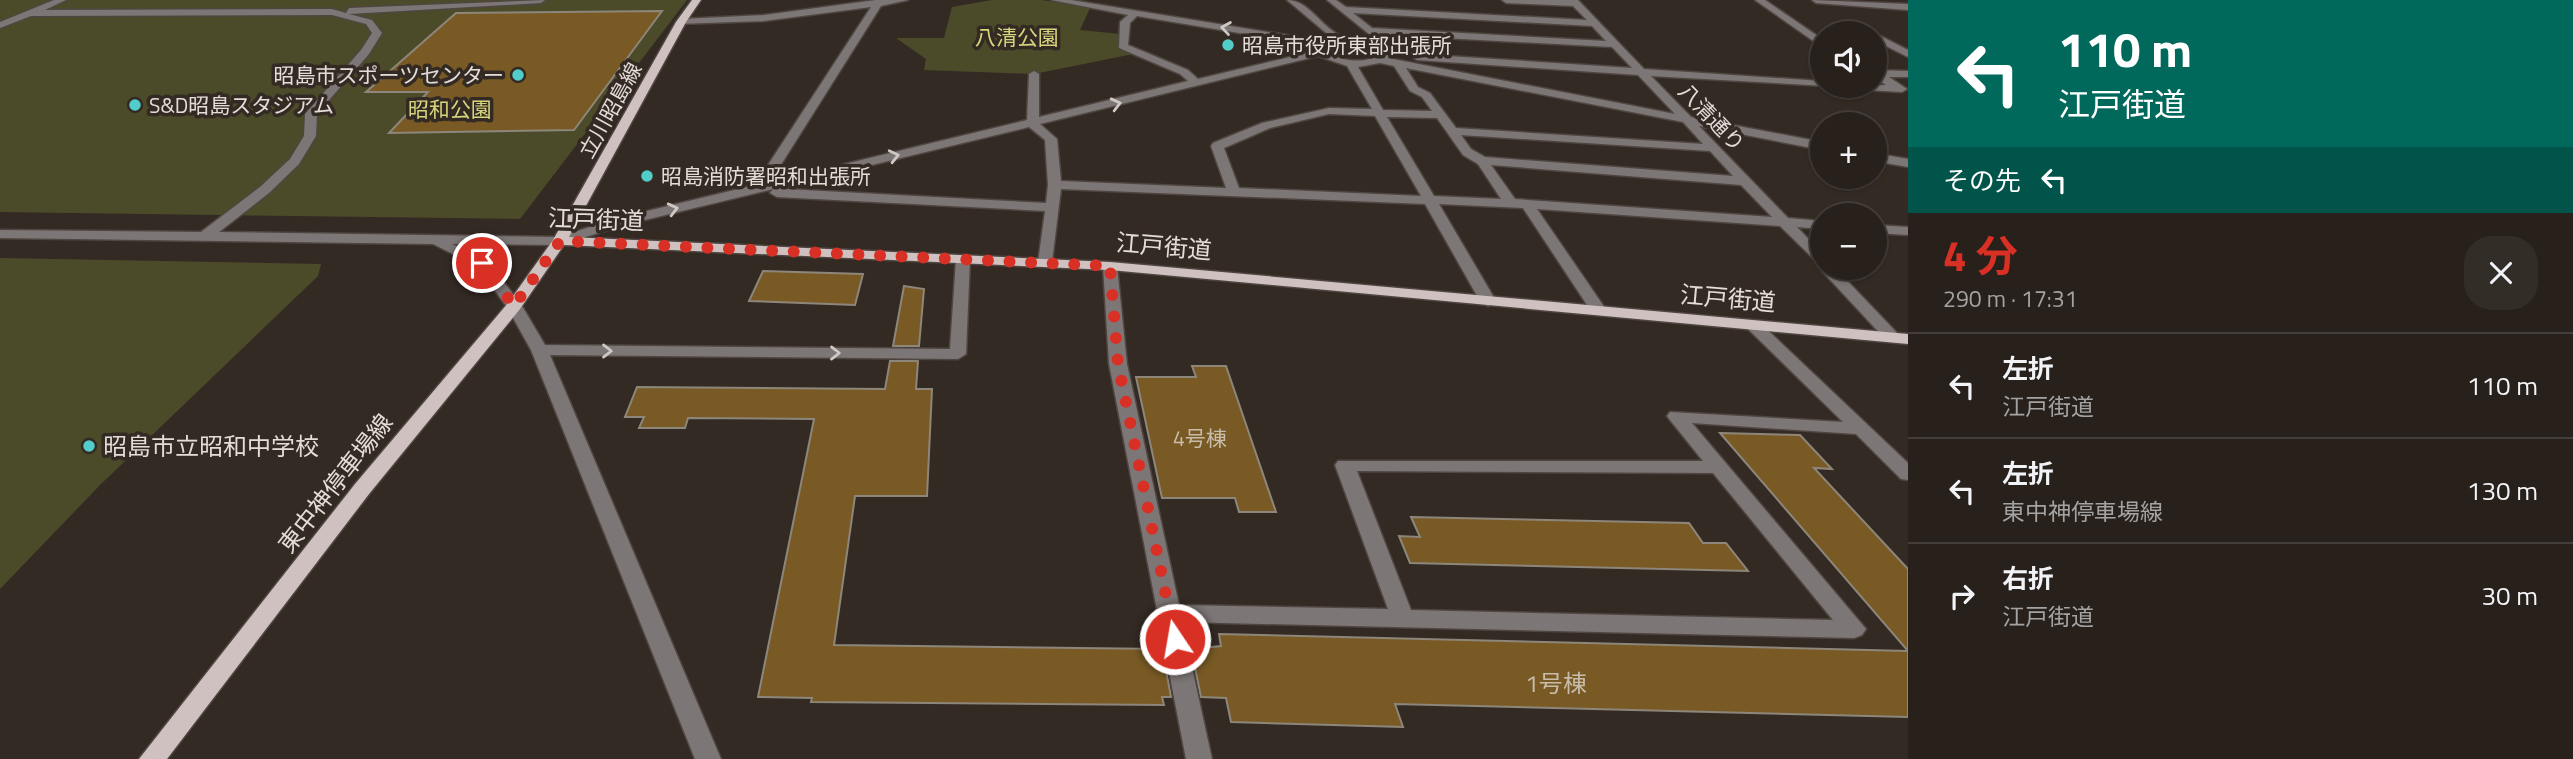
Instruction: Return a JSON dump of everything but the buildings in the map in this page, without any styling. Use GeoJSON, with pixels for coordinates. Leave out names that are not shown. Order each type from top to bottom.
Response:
{"type":"FeatureCollection","features":[{"type":"Feature","properties":{"kind":"main road","name":"立川昭島線"},"geometry":{"type":"LineString","coordinates":[[560,241],[681,22],[697,0]]}},
{"type":"Feature","properties":{"kind":"main road","name":"江戸街道"},"geometry":{"type":"LineString","coordinates":[[560,241],[1110,266],[1900,338]]}},
{"type":"Feature","properties":{"kind":"main road","name":"東中神停車場線"},"geometry":{"type":"LineString","coordinates":[[152,759],[362,489],[514,306],[560,241]]}},
{"type":"Feature","properties":{"kind":"street"},"geometry":{"type":"LineString","coordinates":[[0,25],[62,0]]}},
{"type":"Feature","properties":{"kind":"street"},"geometry":{"type":"LineString","coordinates":[[29,13],[332,12],[541,0]]}},
{"type":"Feature","properties":{"kind":"street"},"geometry":{"type":"LineString","coordinates":[[681,22],[764,18],[879,1],[904,0]]}},
{"type":"Feature","properties":{"kind":"street"},"geometry":{"type":"LineString","coordinates":[[1055,0],[1318,48],[1350,62],[1383,57],[1810,83]]}},
{"type":"Feature","properties":{"kind":"street"},"geometry":{"type":"LineString","coordinates":[[1506,0],[1574,2]]}},
{"type":"Feature","properties":{"kind":"street"},"geometry":{"type":"LineString","coordinates":[[1759,0],[1810,36]]}},
{"type":"Feature","properties":{"kind":"street"},"geometry":{"type":"LineString","coordinates":[[1816,0],[1908,7]]}},
{"type":"Feature","properties":{"kind":"street"},"geometry":{"type":"LineString","coordinates":[[761,187],[879,1]]}},
{"type":"Feature","properties":{"kind":"street"},"geometry":{"type":"LineString","coordinates":[[1292,1],[1306,2]]}},
{"type":"Feature","properties":{"kind":"street"},"geometry":{"type":"LineString","coordinates":[[1292,1],[1339,39]]}},
{"type":"Feature","properties":{"kind":"street"},"geometry":{"type":"LineString","coordinates":[[1320,2],[1332,1],[1369,31],[1615,44]]}},
{"type":"Feature","properties":{"kind":"street","name":"八清通り"},"geometry":{"type":"LineString","coordinates":[[1574,2],[1810,250]]}},
{"type":"Feature","properties":{"kind":"street"},"geometry":{"type":"LineString","coordinates":[[1342,10],[1594,23]]}},
{"type":"Feature","properties":{"kind":"street"},"geometry":{"type":"LineString","coordinates":[[204,237],[278,178],[302,152],[310,136],[311,114],[365,52],[377,33],[369,22],[332,12]]}},
{"type":"Feature","properties":{"kind":"street"},"geometry":{"type":"LineString","coordinates":[[1135,13],[1125,22],[1123,46],[1184,72],[1198,84]]}},
{"type":"Feature","properties":{"kind":"street"},"geometry":{"type":"LineString","coordinates":[[1369,31],[1369,43]]}},
{"type":"Feature","properties":{"kind":"street"},"geometry":{"type":"LineString","coordinates":[[560,241],[619,222],[785,181],[1198,84],[1318,48],[1339,39],[1369,43],[1382,49],[1383,57]]}},
{"type":"Feature","properties":{"kind":"street"},"geometry":{"type":"LineString","coordinates":[[1887,43],[1908,54]]}},
{"type":"Feature","properties":{"kind":"street"},"geometry":{"type":"LineString","coordinates":[[1383,57],[1398,64],[1810,144]]}},
{"type":"Feature","properties":{"kind":"street"},"geometry":{"type":"LineString","coordinates":[[1350,62],[1382,113],[1488,301]]}},
{"type":"Feature","properties":{"kind":"street"},"geometry":{"type":"LineString","coordinates":[[1398,64],[1414,89],[1426,95],[1467,152],[1482,161],[1511,203]]}},
{"type":"Feature","properties":{"kind":"street"},"geometry":{"type":"LineString","coordinates":[[1887,73],[1908,74]]}},
{"type":"Feature","properties":{"kind":"street"},"geometry":{"type":"LineString","coordinates":[[1033,124],[1034,74]]}},
{"type":"Feature","properties":{"kind":"street"},"geometry":{"type":"LineString","coordinates":[[1887,80],[1905,91]]}},
{"type":"Feature","properties":{"kind":"street"},"geometry":{"type":"LineString","coordinates":[[1887,89],[1905,91]]}},
{"type":"Feature","properties":{"kind":"street"},"geometry":{"type":"LineString","coordinates":[[1234,193],[1217,146],[1266,125],[1329,111],[1439,115]]}},
{"type":"Feature","properties":{"kind":"street"},"geometry":{"type":"LineString","coordinates":[[1033,124],[1051,139],[1055,185],[1045,262]]}},
{"type":"Feature","properties":{"kind":"street"},"geometry":{"type":"LineString","coordinates":[[1451,131],[1713,148]]}},
{"type":"Feature","properties":{"kind":"street"},"geometry":{"type":"LineString","coordinates":[[1887,159],[1908,163]]}},
{"type":"Feature","properties":{"kind":"street"},"geometry":{"type":"LineString","coordinates":[[1482,161],[1745,181]]}},
{"type":"Feature","properties":{"kind":"street"},"geometry":{"type":"LineString","coordinates":[[785,181],[777,193],[1052,207]]}},
{"type":"Feature","properties":{"kind":"street"},"geometry":{"type":"LineString","coordinates":[[1055,185],[1511,203],[1810,224]]}},
{"type":"Feature","properties":{"kind":"street"},"geometry":{"type":"LineString","coordinates":[[1527,204],[1599,311]]}},
{"type":"Feature","properties":{"kind":"street"},"geometry":{"type":"LineString","coordinates":[[1887,230],[1908,231]]}},
{"type":"Feature","properties":{"kind":"street","name":"江戸街道"},"geometry":{"type":"LineString","coordinates":[[0,234],[560,241]]}},
{"type":"Feature","properties":{"kind":"street","name":"江戸街道"},"geometry":{"type":"LineString","coordinates":[[413,238],[463,252],[482,263],[514,306],[539,350],[708,759]]}},
{"type":"Feature","properties":{"kind":"street"},"geometry":{"type":"LineString","coordinates":[[539,350],[958,354],[963,259]]}},
{"type":"Feature","properties":{"kind":"street"},"geometry":{"type":"LineString","coordinates":[[1110,266],[1118,364],[1199,759]]}},
{"type":"Feature","properties":{"kind":"street"},"geometry":{"type":"LineString","coordinates":[[1840,280],[1900,338]]}},
{"type":"Feature","properties":{"kind":"street"},"geometry":{"type":"LineString","coordinates":[[1753,325],[1908,474]]}},
{"type":"Feature","properties":{"kind":"street"},"geometry":{"type":"LineString","coordinates":[[1169,613],[1854,629],[1676,416],[1861,429]]}},
{"type":"Feature","properties":{"kind":"street"},"geometry":{"type":"LineString","coordinates":[[1403,619],[1345,465],[1718,467]]}},
{"type":"Feature","properties":{"kind":"green space","name":"昭和公園"},"geometry":{"type":"Polygon","coordinates":[[[0,0],[687,0],[520,219],[0,212],[0,0]]]}},
{"type":"Feature","properties":{"kind":"green space","name":"八清公園"},"geometry":{"type":"Polygon","coordinates":[[[992,0],[1042,0],[1090,8],[1080,30],[1120,34],[1123,46],[1138,53],[1034,74],[924,70],[926,59],[896,38],[944,38],[952,7],[992,0]]]}},
{"type":"Feature","properties":{"kind":"green space","name":"昭島市立昭和中学校"},"geometry":{"type":"Polygon","coordinates":[[[0,258],[321,264],[318,276],[100,485],[0,589],[0,258]]]}},
{"type":"Feature","properties":{"kind":"place","name":"昭島市役所東部出張所"},"geometry":{"type":"Point","coordinates":[1228,45]}},
{"type":"Feature","properties":{"kind":"place","name":"昭島市スポーツセンター"},"geometry":{"type":"Point","coordinates":[518,75]}},
{"type":"Feature","properties":{"kind":"place","name":"S&D昭島スタジアム"},"geometry":{"type":"Point","coordinates":[135,105]}},
{"type":"Feature","properties":{"kind":"place","name":"昭島消防署昭和出張所"},"geometry":{"type":"Point","coordinates":[647,176]}},
{"type":"Feature","properties":{"kind":"place","name":"昭島市立昭和中学校"},"geometry":{"type":"Point","coordinates":[89,446]}},
{"type":"Feature","properties":{"kind":"route"},"geometry":{"type":"LineString","coordinates":[[482,263],[514,306],[560,241],[1110,266],[1118,364],[1175,639]]}}]}
